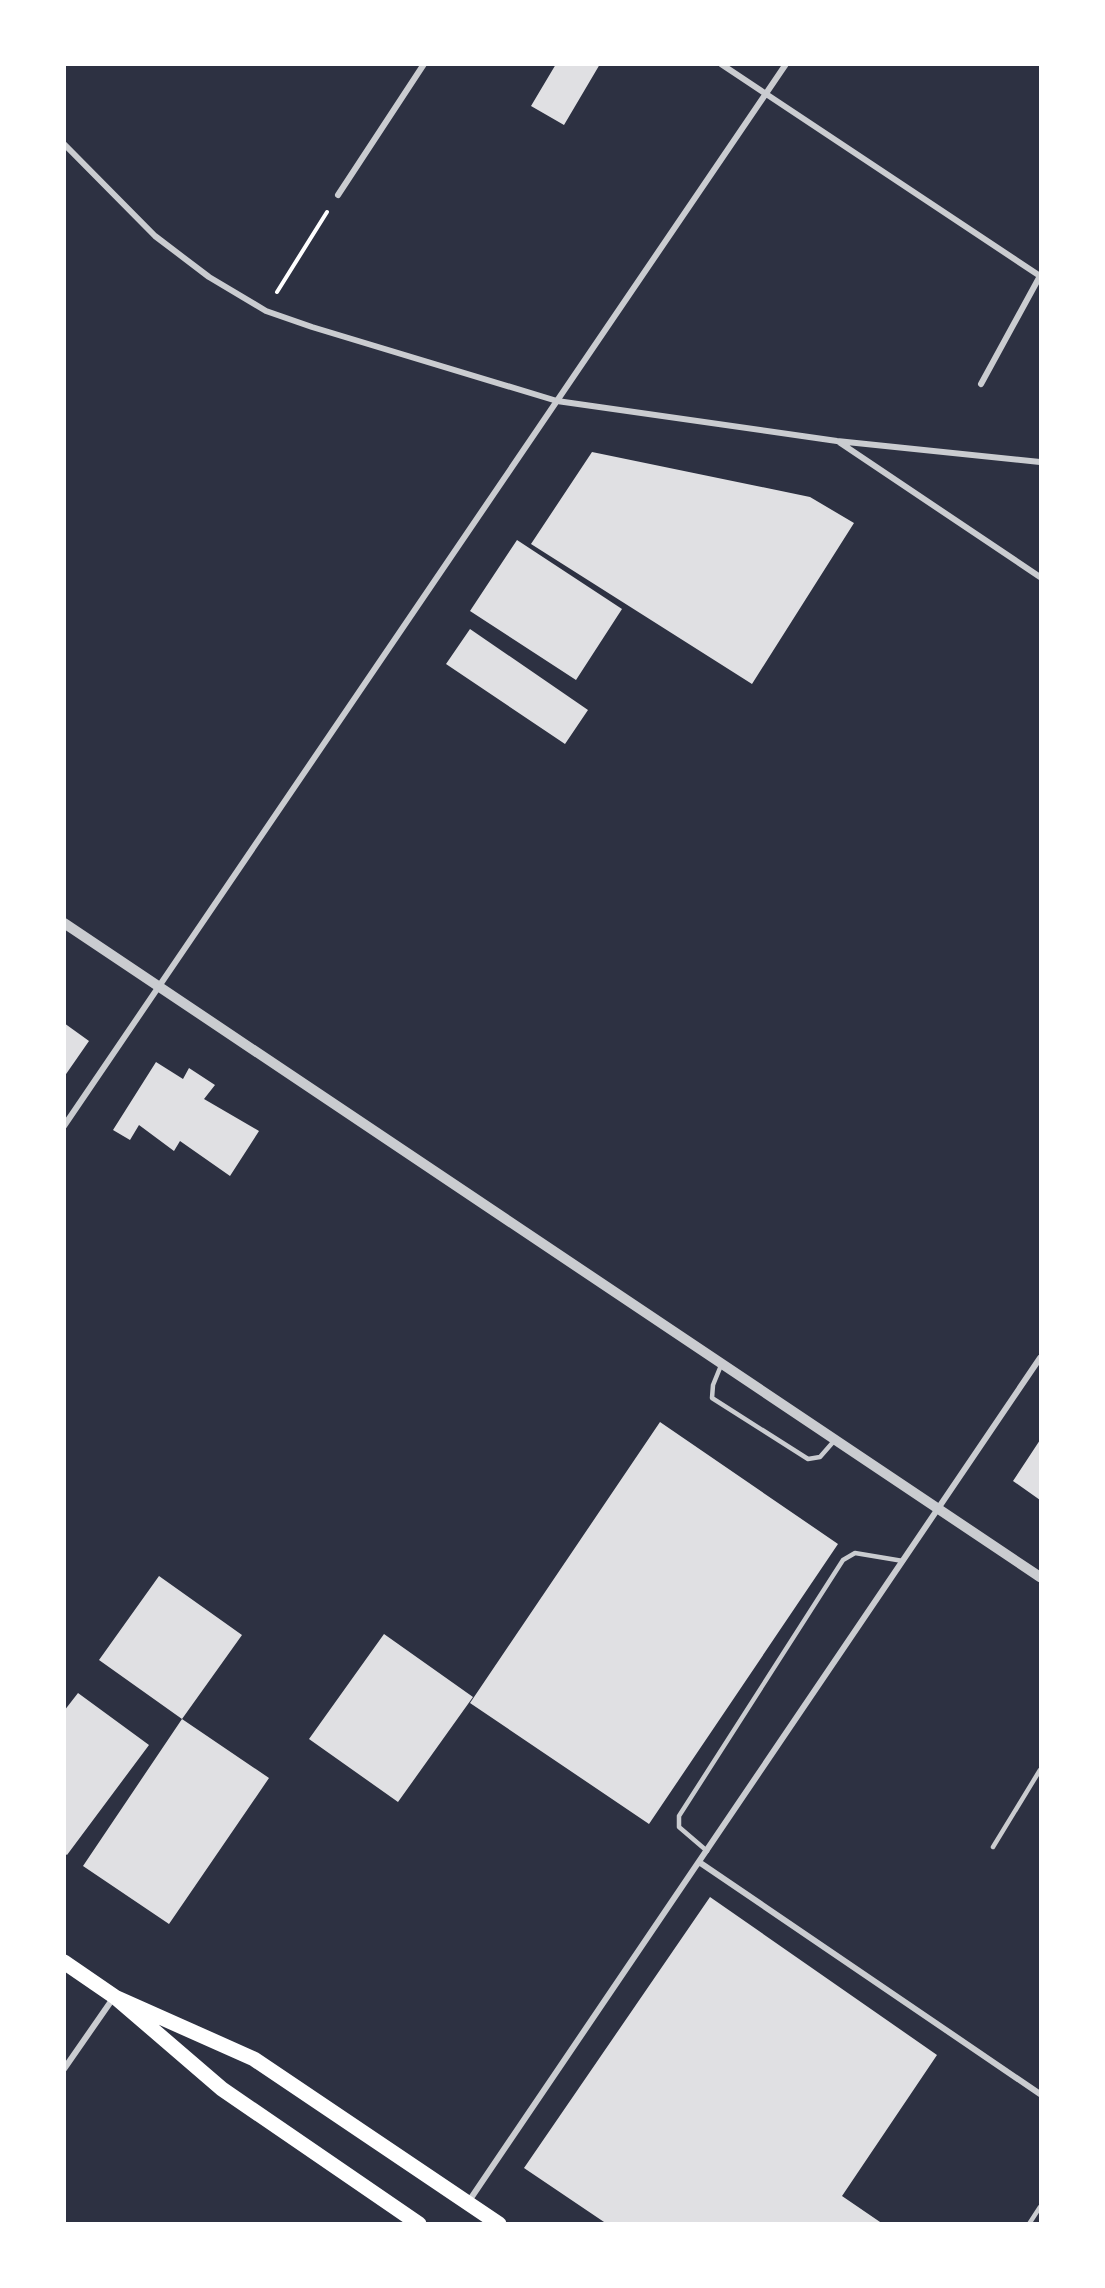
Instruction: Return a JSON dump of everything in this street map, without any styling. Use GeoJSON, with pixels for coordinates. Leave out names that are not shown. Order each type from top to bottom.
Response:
{"type":"FeatureCollection","features":[{"type":"Feature","properties":{"kind":"main road"},"geometry":{"type":"LineString","coordinates":[[64,1962],[114,1997],[222,2089],[419,2223]]}},
{"type":"Feature","properties":{"kind":"main road"},"geometry":{"type":"LineString","coordinates":[[114,1997],[254,2059],[499,2223]]}},
{"type":"Feature","properties":{"kind":"street"},"geometry":{"type":"LineString","coordinates":[[338,195],[424,64]]}},
{"type":"Feature","properties":{"kind":"street"},"geometry":{"type":"LineString","coordinates":[[721,64],[1040,276],[981,384]]}},
{"type":"Feature","properties":{"kind":"street"},"geometry":{"type":"LineString","coordinates":[[64,1126],[786,64]]}},
{"type":"Feature","properties":{"kind":"street"},"geometry":{"type":"LineString","coordinates":[[64,144],[155,236],[209,277],[266,311],[557,400],[837,441],[1041,462]]}},
{"type":"Feature","properties":{"kind":"street"},"geometry":{"type":"LineString","coordinates":[[837,441],[1041,577]]}},
{"type":"Feature","properties":{"kind":"street"},"geometry":{"type":"LineString","coordinates":[[64,923],[1041,1577]]}},
{"type":"Feature","properties":{"kind":"street"},"geometry":{"type":"LineString","coordinates":[[469,2201],[1041,1358]]}},
{"type":"Feature","properties":{"kind":"street"},"geometry":{"type":"LineString","coordinates":[[699,1862],[1041,2094]]}},
{"type":"Feature","properties":{"kind":"street"},"geometry":{"type":"LineString","coordinates":[[64,2069],[114,1997]]}},
{"type":"Feature","properties":{"kind":"lane"},"geometry":{"type":"LineString","coordinates":[[722,1363],[713,1385],[712,1398],[808,1460],[820,1456],[836,1440]]}},
{"type":"Feature","properties":{"kind":"lane"},"geometry":{"type":"LineString","coordinates":[[707,1851],[679,1827],[679,1816],[843,1560],[855,1553],[903,1561]]}},
{"type":"Feature","properties":{"kind":"lane"},"geometry":{"type":"LineString","coordinates":[[993,1847],[1041,1770]]}},
{"type":"Feature","properties":{"kind":"lane"},"geometry":{"type":"LineString","coordinates":[[1029,2223],[1041,2207]]}},
{"type":"Feature","properties":{"kind":"path"},"geometry":{"type":"LineString","coordinates":[[266,311],[338,195]]}},
{"type":"Feature","properties":{"kind":"building"},"geometry":{"type":"Polygon","coordinates":[[[556,64],[600,64],[564,125],[531,106],[556,64]]]}},
{"type":"Feature","properties":{"kind":"building"},"geometry":{"type":"Polygon","coordinates":[[[592,452],[810,497],[854,523],[752,684],[531,544],[592,452]]]}},
{"type":"Feature","properties":{"kind":"building"},"geometry":{"type":"Polygon","coordinates":[[[517,540],[622,609],[576,680],[470,611],[517,540]]]}},
{"type":"Feature","properties":{"kind":"building"},"geometry":{"type":"Polygon","coordinates":[[[470,629],[588,710],[565,744],[446,664],[470,629]]]}},
{"type":"Feature","properties":{"kind":"building"},"geometry":{"type":"Polygon","coordinates":[[[64,1023],[89,1041],[64,1077],[64,1023]]]}},
{"type":"Feature","properties":{"kind":"building"},"geometry":{"type":"Polygon","coordinates":[[[156,1062],[183,1079],[189,1068],[215,1085],[204,1099],[259,1131],[230,1176],[180,1141],[174,1151],[139,1125],[130,1140],[113,1130],[156,1062]]]}},
{"type":"Feature","properties":{"kind":"building"},"geometry":{"type":"Polygon","coordinates":[[[660,1422],[838,1544],[649,1824],[470,1703],[660,1422]]]}},
{"type":"Feature","properties":{"kind":"building"},"geometry":{"type":"Polygon","coordinates":[[[1040,1440],[1040,1500],[1013,1481],[1040,1440]]]}},
{"type":"Feature","properties":{"kind":"building"},"geometry":{"type":"Polygon","coordinates":[[[159,1576],[242,1635],[182,1719],[99,1660],[159,1576]]]}},
{"type":"Feature","properties":{"kind":"building"},"geometry":{"type":"Polygon","coordinates":[[[384,1634],[473,1697],[398,1802],[309,1739],[384,1634]]]}},
{"type":"Feature","properties":{"kind":"building"},"geometry":{"type":"Polygon","coordinates":[[[78,1693],[149,1745],[67,1855],[64,1853],[64,1711],[78,1693]]]}},
{"type":"Feature","properties":{"kind":"building"},"geometry":{"type":"Polygon","coordinates":[[[182,1719],[269,1778],[169,1924],[83,1866],[182,1719]]]}},
{"type":"Feature","properties":{"kind":"building"},"geometry":{"type":"Polygon","coordinates":[[[710,1897],[937,2055],[842,2196],[883,2224],[607,2224],[524,2168],[710,1897]]]}}]}
